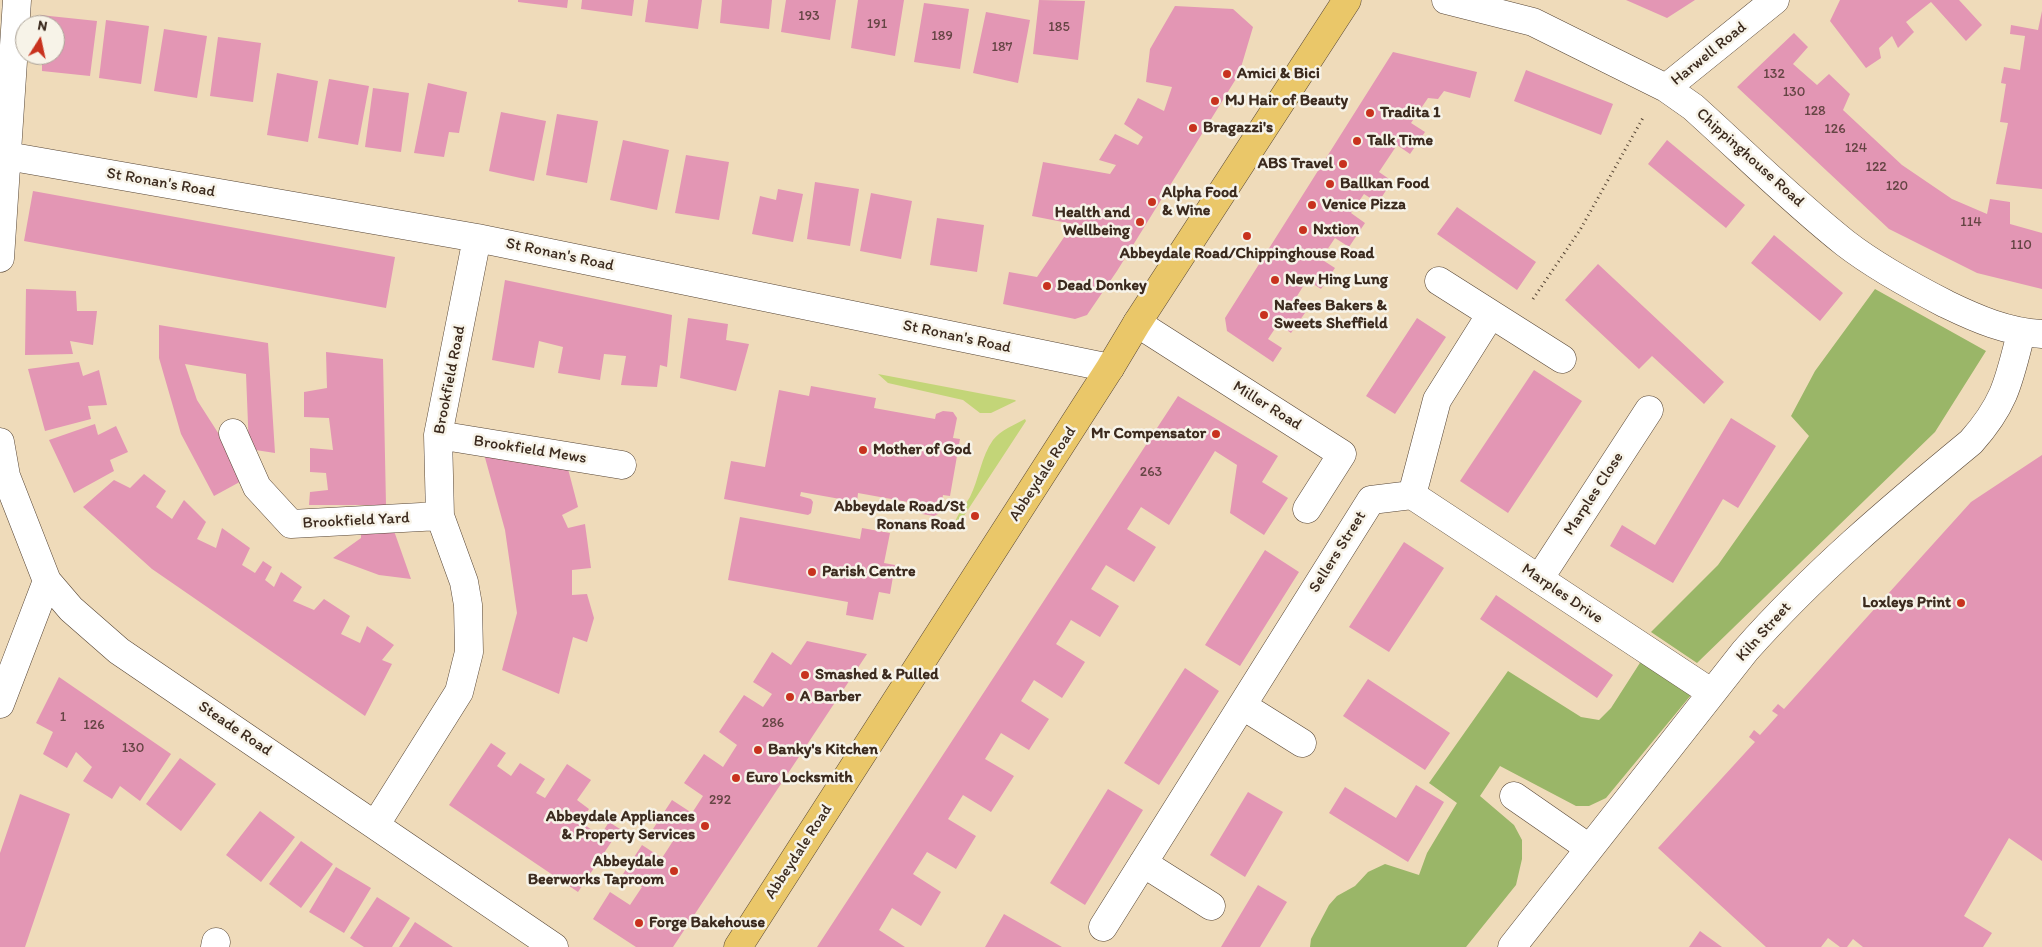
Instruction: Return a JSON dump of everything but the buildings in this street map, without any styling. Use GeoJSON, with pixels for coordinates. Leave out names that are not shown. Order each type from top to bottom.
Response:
{"type":"FeatureCollection","features":[{"type":"Feature","properties":{"kind":"main road","name":"Abbeydale Road"},"geometry":{"type":"LineString","coordinates":[[738,947],[1110,368],[1342,1]]}},
{"type":"Feature","properties":{"kind":"street"},"geometry":{"type":"LineString","coordinates":[[0,258],[17,0]]}},
{"type":"Feature","properties":{"kind":"street","name":"Chippinghouse Road"},"geometry":{"type":"LineString","coordinates":[[1446,0],[1533,22],[1666,88],[1692,107],[1846,243],[1922,292],[1989,324],[2032,333]]}},
{"type":"Feature","properties":{"kind":"street","name":"Harwell Road"},"geometry":{"type":"LineString","coordinates":[[1666,88],[1775,0]]}},
{"type":"Feature","properties":{"kind":"street","name":"St Ronan's Road"},"geometry":{"type":"LineString","coordinates":[[7,156],[477,238],[1110,368]]}},
{"type":"Feature","properties":{"kind":"street","name":"Brookfield Road"},"geometry":{"type":"LineString","coordinates":[[376,824],[458,692],[469,652],[468,605],[464,582],[440,516],[438,435],[477,238]]}},
{"type":"Feature","properties":{"kind":"street"},"geometry":{"type":"LineString","coordinates":[[1439,281],[1562,359]]}},
{"type":"Feature","properties":{"kind":"street"},"geometry":{"type":"LineString","coordinates":[[1412,495],[1437,400],[1502,321]]}},
{"type":"Feature","properties":{"kind":"street","name":"Miller Road"},"geometry":{"type":"LineString","coordinates":[[1137,324],[1342,454],[1307,509]]}},
{"type":"Feature","properties":{"kind":"street","name":"Kiln Street"},"geometry":{"type":"LineString","coordinates":[[1512,947],[1773,618],[1842,550],[1971,442],[1986,425],[2005,393],[2032,333]]}},
{"type":"Feature","properties":{"kind":"street","name":"Marples Close"},"geometry":{"type":"LineString","coordinates":[[1539,579],[1649,410]]}},
{"type":"Feature","properties":{"kind":"street","name":"Brookfield Yard"},"geometry":{"type":"LineString","coordinates":[[233,433],[257,487],[291,524],[440,516]]}},
{"type":"Feature","properties":{"kind":"street","name":"Brookfield Mews"},"geometry":{"type":"LineString","coordinates":[[438,435],[622,465]]}},
{"type":"Feature","properties":{"kind":"street","name":"Steade Road"},"geometry":{"type":"LineString","coordinates":[[0,442],[6,476],[47,581],[71,609],[119,651],[376,824],[554,947]]}},
{"type":"Feature","properties":{"kind":"street","name":"Marples Drive"},"geometry":{"type":"LineString","coordinates":[[1412,495],[1712,693]]}},
{"type":"Feature","properties":{"kind":"street","name":"Sellers Street"},"geometry":{"type":"LineString","coordinates":[[1103,926],[1370,500],[1412,495]]}},
{"type":"Feature","properties":{"kind":"street"},"geometry":{"type":"LineString","coordinates":[[0,704],[47,581]]}},
{"type":"Feature","properties":{"kind":"street"},"geometry":{"type":"LineString","coordinates":[[1242,706],[1302,743]]}},
{"type":"Feature","properties":{"kind":"street"},"geometry":{"type":"LineString","coordinates":[[1514,796],[1589,848]]}},
{"type":"Feature","properties":{"kind":"street"},"geometry":{"type":"LineString","coordinates":[[1143,863],[1211,906]]}},
{"type":"Feature","properties":{"kind":"path"},"geometry":{"type":"LineString","coordinates":[[1502,321],[1580,230],[1641,119],[1666,88]]}},
{"type":"Feature","properties":{"kind":"green space"},"geometry":{"type":"Polygon","coordinates":[[[1875,289],[1986,351],[1935,432],[1697,663],[1651,632],[1718,565],[1809,436],[1791,416],[1815,371],[1875,289]]]}},
{"type":"Feature","properties":{"kind":"green space"},"geometry":{"type":"Polygon","coordinates":[[[878,374],[1016,401],[991,413],[980,413],[963,400],[888,383],[878,374]]]}},
{"type":"Feature","properties":{"kind":"green space"},"geometry":{"type":"Polygon","coordinates":[[[1025,419],[1026,421],[954,531],[957,518],[970,497],[993,440],[996,436],[1025,419]]]}},
{"type":"Feature","properties":{"kind":"green space"},"geometry":{"type":"Polygon","coordinates":[[[1645,655],[1696,689],[1606,798],[1589,806],[1576,806],[1500,766],[1480,796],[1514,825],[1522,840],[1522,859],[1516,885],[1466,947],[1310,947],[1311,939],[1329,905],[1337,896],[1355,886],[1368,872],[1385,864],[1419,875],[1427,853],[1457,803],[1429,783],[1508,671],[1581,717],[1599,720],[1611,708],[1645,655]]]}},
{"type":"Feature","properties":{"kind":"place","name":"Amici & Bici"},"geometry":{"type":"Point","coordinates":[1227,74]}},
{"type":"Feature","properties":{"kind":"place","name":"MJ Hair of Beauty"},"geometry":{"type":"Point","coordinates":[1215,101]}},
{"type":"Feature","properties":{"kind":"place","name":"Tradita 1"},"geometry":{"type":"Point","coordinates":[1370,113]}},
{"type":"Feature","properties":{"kind":"place","name":"Bragazzi's"},"geometry":{"type":"Point","coordinates":[1193,128]}},
{"type":"Feature","properties":{"kind":"place","name":"Talk Time"},"geometry":{"type":"Point","coordinates":[1357,141]}},
{"type":"Feature","properties":{"kind":"place","name":"ABS Travel"},"geometry":{"type":"Point","coordinates":[1343,164]}},
{"type":"Feature","properties":{"kind":"place","name":"Ballkan Food"},"geometry":{"type":"Point","coordinates":[1330,184]}},
{"type":"Feature","properties":{"kind":"place","name":"Alpha Food & Wine"},"geometry":{"type":"Point","coordinates":[1152,202]}},
{"type":"Feature","properties":{"kind":"place","name":"Venice Pizza"},"geometry":{"type":"Point","coordinates":[1312,205]}},
{"type":"Feature","properties":{"kind":"place","name":"Health and Wellbeing"},"geometry":{"type":"Point","coordinates":[1140,222]}},
{"type":"Feature","properties":{"kind":"place","name":"Nxtion"},"geometry":{"type":"Point","coordinates":[1303,230]}},
{"type":"Feature","properties":{"kind":"place","name":"Abbeydale Road/Chippinghouse Road"},"geometry":{"type":"Point","coordinates":[1247,236]}},
{"type":"Feature","properties":{"kind":"place","name":"New Hing Lung"},"geometry":{"type":"Point","coordinates":[1275,280]}},
{"type":"Feature","properties":{"kind":"place","name":"Dead Donkey"},"geometry":{"type":"Point","coordinates":[1047,286]}},
{"type":"Feature","properties":{"kind":"place","name":"Nafees Bakers & Sweets Sheffield"},"geometry":{"type":"Point","coordinates":[1264,315]}},
{"type":"Feature","properties":{"kind":"place","name":"Mr Compensator"},"geometry":{"type":"Point","coordinates":[1216,434]}},
{"type":"Feature","properties":{"kind":"place","name":"Mother of God"},"geometry":{"type":"Point","coordinates":[863,450]}},
{"type":"Feature","properties":{"kind":"place","name":"Abbeydale Road/St Ronans Road"},"geometry":{"type":"Point","coordinates":[975,516]}},
{"type":"Feature","properties":{"kind":"place","name":"Parish Centre"},"geometry":{"type":"Point","coordinates":[812,572]}},
{"type":"Feature","properties":{"kind":"place","name":"Loxleys Print"},"geometry":{"type":"Point","coordinates":[1961,603]}},
{"type":"Feature","properties":{"kind":"place","name":"Smashed & Pulled"},"geometry":{"type":"Point","coordinates":[805,675]}},
{"type":"Feature","properties":{"kind":"place","name":"A Barber"},"geometry":{"type":"Point","coordinates":[790,697]}},
{"type":"Feature","properties":{"kind":"place","name":"Banky's Kitchen"},"geometry":{"type":"Point","coordinates":[758,750]}},
{"type":"Feature","properties":{"kind":"place","name":"Euro Locksmith"},"geometry":{"type":"Point","coordinates":[736,778]}},
{"type":"Feature","properties":{"kind":"place","name":"Abbeydale Appliances & Property Services"},"geometry":{"type":"Point","coordinates":[705,826]}},
{"type":"Feature","properties":{"kind":"place","name":"Abbeydale Beerworks Taproom"},"geometry":{"type":"Point","coordinates":[674,871]}},
{"type":"Feature","properties":{"kind":"place","name":"Forge Bakehouse"},"geometry":{"type":"Point","coordinates":[639,923]}}]}
